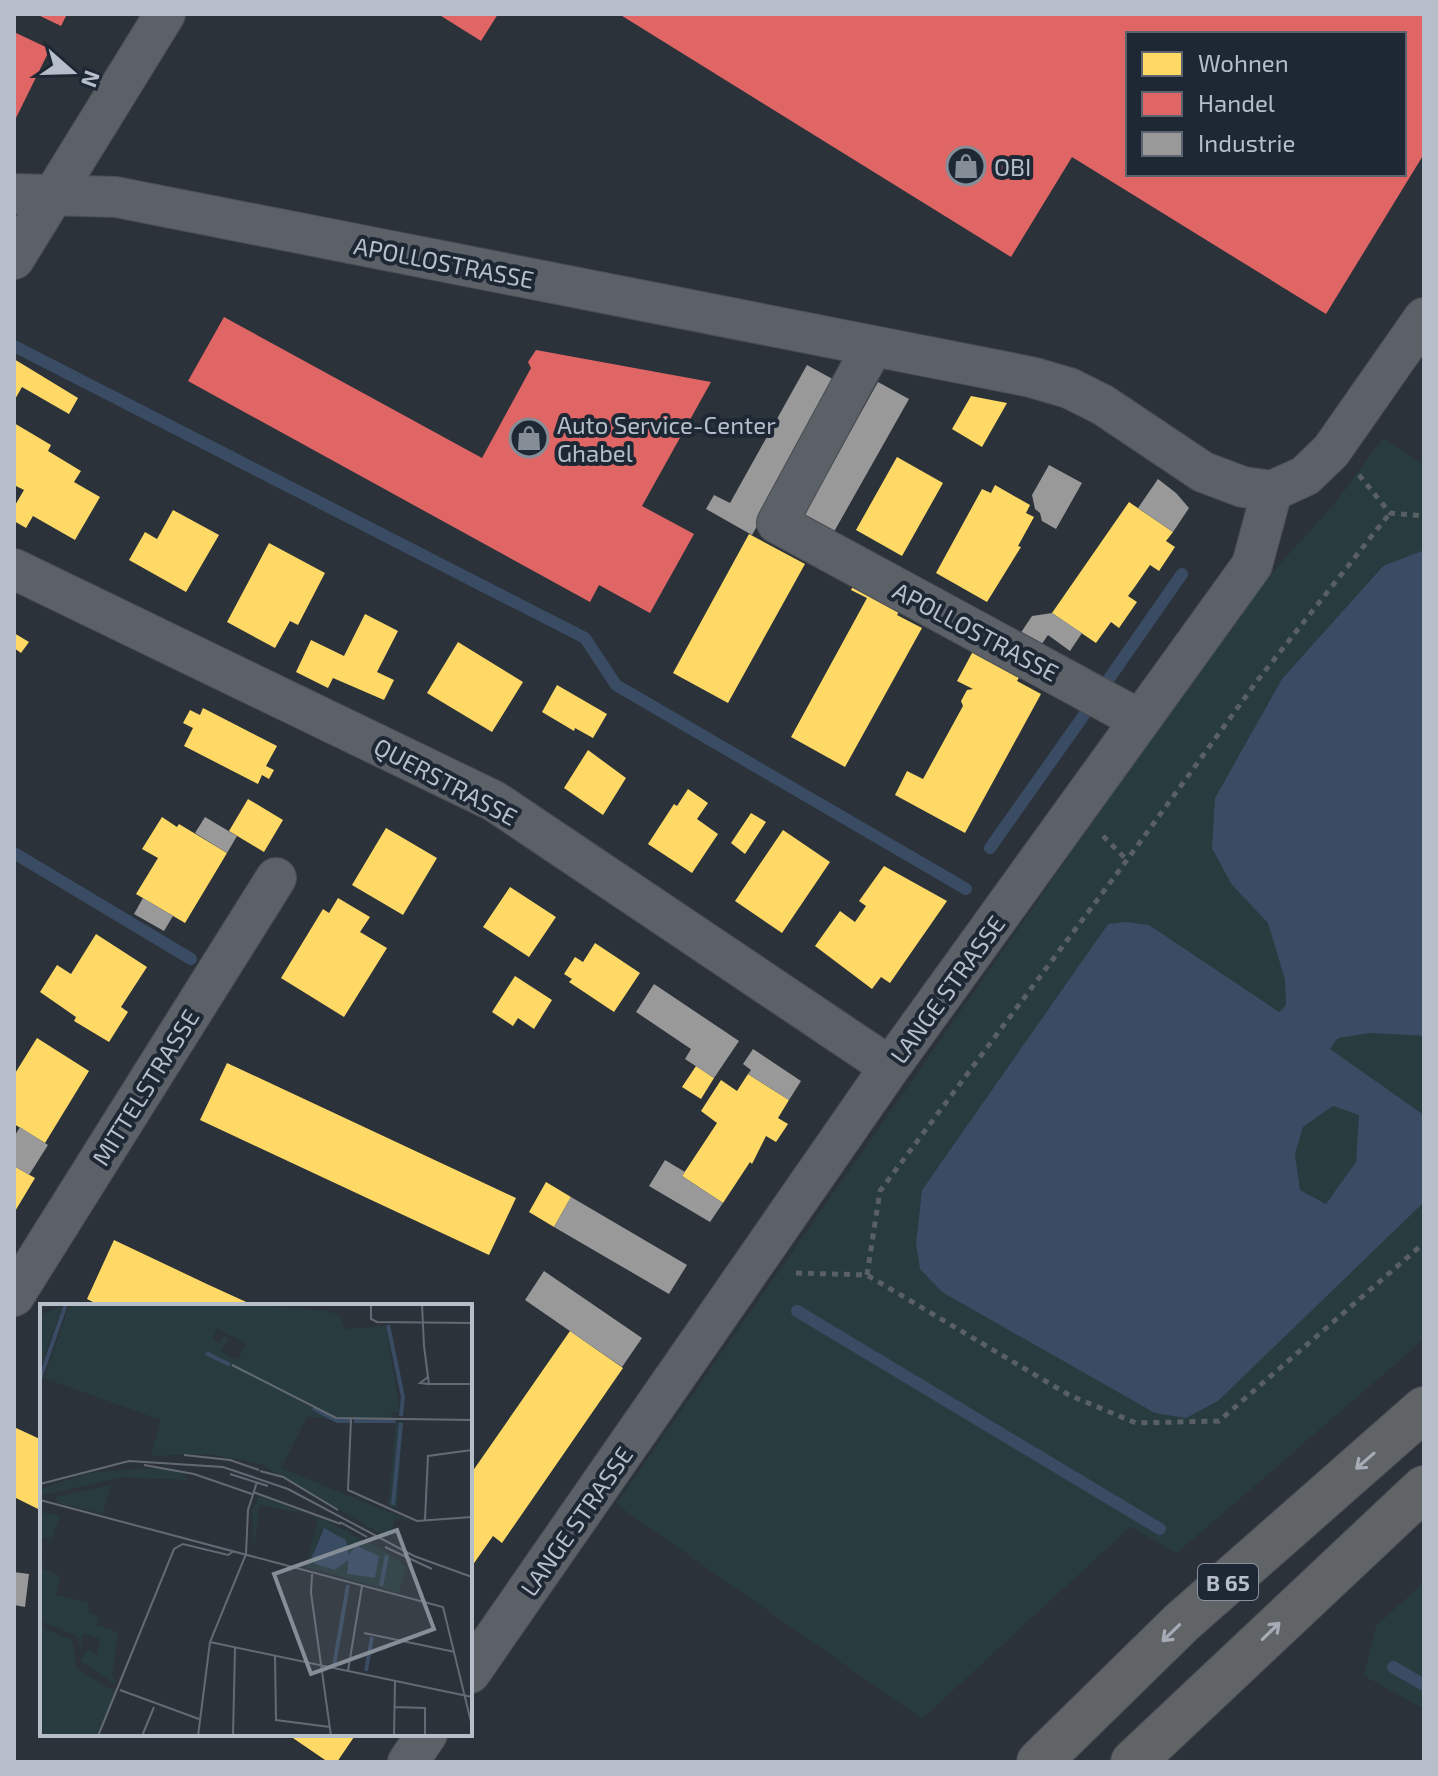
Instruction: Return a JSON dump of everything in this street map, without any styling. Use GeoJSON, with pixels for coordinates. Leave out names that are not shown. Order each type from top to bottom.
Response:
{"type":"FeatureCollection","features":[{"type":"Feature","properties":{"kind":"highway","name":"B 65"},"geometry":{"type":"LineString","coordinates":[[1039,1762],[1182,1622],[1424,1409]]}},
{"type":"Feature","properties":{"kind":"highway","name":"B 65"},"geometry":{"type":"LineString","coordinates":[[1133,1762],[1424,1488]]}},
{"type":"Feature","properties":{"kind":"street"},"geometry":{"type":"LineString","coordinates":[[14,259],[165,14]]}},
{"type":"Feature","properties":{"kind":"street","name":"APOLLOSTRASSE"},"geometry":{"type":"LineString","coordinates":[[14,194],[116,197],[1031,377],[1069,388],[1103,405],[1203,472],[1243,487],[1272,491]]}},
{"type":"Feature","properties":{"kind":"street"},"geometry":{"type":"LineString","coordinates":[[1272,491],[1305,476],[1331,451],[1424,318]]}},
{"type":"Feature","properties":{"kind":"street","name":"APOLLOSTRASSE"},"geometry":{"type":"LineString","coordinates":[[873,346],[777,523],[1140,720]]}},
{"type":"Feature","properties":{"kind":"street","name":"LANGE STRASSE"},"geometry":{"type":"LineString","coordinates":[[472,1670],[890,1067],[1252,565],[1272,491]]}},
{"type":"Feature","properties":{"kind":"street","name":"QUERSTRASSE"},"geometry":{"type":"LineString","coordinates":[[14,569],[494,801],[890,1067]]}},
{"type":"Feature","properties":{"kind":"street","name":"MITTELSTRASSE"},"geometry":{"type":"LineString","coordinates":[[14,1296],[276,878]]}},
{"type":"Feature","properties":{"kind":"street"},"geometry":{"type":"LineString","coordinates":[[408,1762],[426,1736]]}},
{"type":"Feature","properties":{"kind":"path"},"geometry":{"type":"LineString","coordinates":[[1331,451],[1357,472],[1390,513],[1424,516]]}},
{"type":"Feature","properties":{"kind":"path"},"geometry":{"type":"LineString","coordinates":[[867,1275],[880,1191],[1257,681],[1390,513]]}},
{"type":"Feature","properties":{"kind":"path"},"geometry":{"type":"LineString","coordinates":[[759,1259],[781,1272],[867,1275],[1069,1395],[1136,1423],[1219,1421],[1424,1243]]}},
{"type":"Feature","properties":{"kind":"green space"},"geometry":{"type":"Polygon","coordinates":[[[1383,438],[1424,465],[1424,550],[1382,566],[1282,679],[1215,798],[1232,885],[1268,923],[1285,980],[1286,1005],[1279,1013],[1149,925],[1108,924],[922,1190],[916,1243],[1424,1202],[1424,1339],[1177,1553],[1130,1527],[922,1719],[616,1504],[1250,597],[1336,502],[1383,438]]]}},
{"type":"Feature","properties":{"kind":"green space"},"geometry":{"type":"Polygon","coordinates":[[[1371,1033],[1424,1036],[1424,1118],[1329,1049],[1338,1038],[1371,1033]]]}},
{"type":"Feature","properties":{"kind":"green space"},"geometry":{"type":"Polygon","coordinates":[[[1333,1106],[1359,1115],[1356,1162],[1327,1204],[1300,1190],[1295,1154],[1303,1127],[1333,1106]]]}},
{"type":"Feature","properties":{"kind":"green space"},"geometry":{"type":"Polygon","coordinates":[[[1424,1582],[1424,1709],[1364,1676],[1376,1626],[1424,1582]]]}},
{"type":"Feature","properties":{"kind":"water"},"geometry":{"type":"Polygon","coordinates":[[[1424,550],[1424,1036],[1371,1033],[1338,1038],[1330,1049],[1421,1113],[1424,1118],[1424,1202],[1218,1401],[1186,1418],[1155,1413],[942,1292],[920,1269],[916,1243],[922,1190],[1108,924],[1126,922],[1149,925],[1279,1012],[1286,1005],[1285,980],[1268,923],[1232,885],[1212,848],[1215,798],[1282,679],[1383,566],[1424,550]],[[1333,1106],[1303,1127],[1295,1154],[1300,1190],[1326,1204],[1356,1162],[1359,1115],[1333,1106]]]}},
{"type":"Feature","properties":{"kind":"building: Wohnen"},"geometry":{"type":"Polygon","coordinates":[[[14,359],[78,398],[69,414],[22,387],[14,401],[14,359]]]}},
{"type":"Feature","properties":{"kind":"building: Wohnen"},"geometry":{"type":"Polygon","coordinates":[[[971,396],[1007,403],[982,447],[952,429],[971,396]]]}},
{"type":"Feature","properties":{"kind":"building: Wohnen"},"geometry":{"type":"Polygon","coordinates":[[[14,423],[51,445],[48,451],[81,471],[74,482],[100,497],[75,540],[33,516],[26,528],[14,521],[14,507],[24,490],[14,485],[14,423]]]}},
{"type":"Feature","properties":{"kind":"building: Wohnen"},"geometry":{"type":"Polygon","coordinates":[[[897,457],[943,483],[902,556],[856,530],[897,457]]]}},
{"type":"Feature","properties":{"kind":"building: Wohnen"},"geometry":{"type":"Polygon","coordinates":[[[995,485],[1030,505],[1026,513],[1034,517],[1018,546],[1021,547],[987,602],[936,573],[982,489],[991,493],[995,485]]]}},
{"type":"Feature","properties":{"kind":"building: Wohnen"},"geometry":{"type":"Polygon","coordinates":[[[1129,502],[1173,532],[1166,541],[1175,547],[1159,571],[1150,565],[1128,596],[1137,602],[1119,628],[1111,622],[1096,643],[1052,613],[1129,502]]]}},
{"type":"Feature","properties":{"kind":"building: Wohnen"},"geometry":{"type":"Polygon","coordinates":[[[173,510],[219,535],[186,592],[129,560],[145,532],[157,539],[173,510]]]}},
{"type":"Feature","properties":{"kind":"building: Wohnen"},"geometry":{"type":"Polygon","coordinates":[[[749,534],[805,564],[728,703],[673,673],[749,534]]]}},
{"type":"Feature","properties":{"kind":"building: Wohnen"},"geometry":{"type":"Polygon","coordinates":[[[269,543],[325,573],[298,625],[290,621],[275,648],[227,622],[269,543]]]}},
{"type":"Feature","properties":{"kind":"building: Wohnen"},"geometry":{"type":"Polygon","coordinates":[[[859,574],[906,600],[897,615],[922,628],[845,767],[791,737],[867,598],[851,590],[859,574]]]}},
{"type":"Feature","properties":{"kind":"building: Wohnen"},"geometry":{"type":"Polygon","coordinates":[[[365,614],[398,631],[377,672],[394,680],[384,700],[333,678],[328,688],[296,672],[311,640],[344,656],[365,614]]]}},
{"type":"Feature","properties":{"kind":"building: Wohnen"},"geometry":{"type":"Polygon","coordinates":[[[14,633],[29,642],[21,653],[14,648],[14,633]]]}},
{"type":"Feature","properties":{"kind":"building: Wohnen"},"geometry":{"type":"Polygon","coordinates":[[[979,640],[1026,665],[1017,681],[1041,694],[965,833],[895,795],[907,771],[923,779],[963,706],[961,701],[967,690],[973,689],[957,681],[979,640]]]}},
{"type":"Feature","properties":{"kind":"building: Wohnen"},"geometry":{"type":"Polygon","coordinates":[[[458,642],[523,682],[492,732],[427,693],[458,642]]]}},
{"type":"Feature","properties":{"kind":"building: Wohnen"},"geometry":{"type":"Polygon","coordinates":[[[557,685],[607,714],[593,738],[542,712],[557,685]]]}},
{"type":"Feature","properties":{"kind":"building: Wohnen"},"geometry":{"type":"Polygon","coordinates":[[[203,708],[277,746],[266,766],[274,770],[269,779],[262,775],[258,784],[184,746],[193,728],[183,723],[190,710],[200,715],[203,708]]]}},
{"type":"Feature","properties":{"kind":"building: Wohnen"},"geometry":{"type":"Polygon","coordinates":[[[588,750],[626,778],[603,815],[564,788],[588,750]]]}},
{"type":"Feature","properties":{"kind":"building: Wohnen"},"geometry":{"type":"Polygon","coordinates":[[[688,789],[708,803],[697,819],[718,834],[692,873],[648,844],[674,804],[677,806],[688,789]]]}},
{"type":"Feature","properties":{"kind":"building: Wohnen"},"geometry":{"type":"Polygon","coordinates":[[[248,799],[283,820],[264,852],[229,831],[248,799]]]}},
{"type":"Feature","properties":{"kind":"building: Wohnen"},"geometry":{"type":"Polygon","coordinates":[[[751,813],[766,822],[745,854],[731,843],[751,813]]]}},
{"type":"Feature","properties":{"kind":"building: Wohnen"},"geometry":{"type":"Polygon","coordinates":[[[162,817],[227,853],[185,923],[136,894],[158,858],[142,849],[162,817]]]}},
{"type":"Feature","properties":{"kind":"building: Wohnen"},"geometry":{"type":"Polygon","coordinates":[[[386,828],[437,858],[403,915],[352,885],[386,828]]]}},
{"type":"Feature","properties":{"kind":"building: Wohnen"},"geometry":{"type":"Polygon","coordinates":[[[783,830],[830,862],[782,933],[735,901],[783,830]]]}},
{"type":"Feature","properties":{"kind":"building: Wohnen"},"geometry":{"type":"Polygon","coordinates":[[[884,866],[947,901],[890,983],[881,977],[872,989],[815,946],[840,911],[855,922],[866,906],[859,901],[884,866]]]}},
{"type":"Feature","properties":{"kind":"building: Wohnen"},"geometry":{"type":"Polygon","coordinates":[[[510,887],[556,917],[529,957],[483,927],[510,887]]]}},
{"type":"Feature","properties":{"kind":"building: Wohnen"},"geometry":{"type":"Polygon","coordinates":[[[338,898],[370,917],[360,932],[387,948],[344,1017],[281,978],[323,909],[329,913],[338,898]]]}},
{"type":"Feature","properties":{"kind":"building: Wohnen"},"geometry":{"type":"Polygon","coordinates":[[[96,934],[147,967],[121,1007],[128,1012],[109,1042],[74,1021],[76,1017],[40,992],[57,965],[71,974],[96,934]]]}},
{"type":"Feature","properties":{"kind":"building: Wohnen"},"geometry":{"type":"Polygon","coordinates":[[[595,943],[640,973],[614,1012],[569,982],[572,979],[564,974],[575,957],[583,962],[595,943]]]}},
{"type":"Feature","properties":{"kind":"building: Wohnen"},"geometry":{"type":"Polygon","coordinates":[[[515,976],[552,1000],[534,1029],[518,1018],[513,1026],[492,1012],[515,976]]]}},
{"type":"Feature","properties":{"kind":"building: Wohnen"},"geometry":{"type":"Polygon","coordinates":[[[37,1038],[89,1071],[45,1143],[14,1124],[14,1075],[37,1038]]]}},
{"type":"Feature","properties":{"kind":"building: Wohnen"},"geometry":{"type":"Polygon","coordinates":[[[227,1063],[516,1198],[489,1255],[200,1120],[227,1063]]]}},
{"type":"Feature","properties":{"kind":"building: Wohnen"},"geometry":{"type":"Polygon","coordinates":[[[696,1066],[714,1078],[701,1099],[682,1087],[696,1066]]]}},
{"type":"Feature","properties":{"kind":"building: Wohnen"},"geometry":{"type":"Polygon","coordinates":[[[748,1074],[789,1100],[778,1118],[788,1124],[776,1142],[766,1136],[752,1164],[750,1162],[723,1203],[682,1176],[717,1123],[701,1111],[721,1080],[737,1091],[748,1074]]]}},
{"type":"Feature","properties":{"kind":"building: Wohnen"},"geometry":{"type":"Polygon","coordinates":[[[14,1166],[35,1178],[14,1213],[14,1166]]]}},
{"type":"Feature","properties":{"kind":"building: Wohnen"},"geometry":{"type":"Polygon","coordinates":[[[546,1182],[571,1197],[554,1227],[529,1212],[546,1182]]]}},
{"type":"Feature","properties":{"kind":"building: Wohnen"},"geometry":{"type":"Polygon","coordinates":[[[114,1240],[251,1304],[97,1304],[87,1299],[114,1240]]]}},
{"type":"Feature","properties":{"kind":"building: Wohnen"},"geometry":{"type":"Polygon","coordinates":[[[570,1331],[623,1368],[502,1543],[493,1536],[472,1566],[472,1472],[570,1331]]]}},
{"type":"Feature","properties":{"kind":"building: Wohnen"},"geometry":{"type":"Polygon","coordinates":[[[14,1427],[40,1439],[40,1510],[14,1497],[14,1427]]]}},
{"type":"Feature","properties":{"kind":"building: Wohnen"},"geometry":{"type":"Polygon","coordinates":[[[290,1736],[355,1736],[337,1762],[328,1762],[290,1736]]]}},
{"type":"Feature","properties":{"kind":"building: Handel"},"geometry":{"type":"Polygon","coordinates":[[[36,14],[67,14],[61,26],[36,14]]]}},
{"type":"Feature","properties":{"kind":"building: Handel"},"geometry":{"type":"Polygon","coordinates":[[[438,14],[498,14],[481,41],[438,14]]]}},
{"type":"Feature","properties":{"kind":"building: Handel","name":"OBI"},"geometry":{"type":"Polygon","coordinates":[[[619,14],[1424,14],[1424,154],[1326,314],[1072,157],[1011,257],[619,14]]]}},
{"type":"Feature","properties":{"kind":"building: Handel"},"geometry":{"type":"Polygon","coordinates":[[[14,32],[50,49],[14,122],[14,32]]]}},
{"type":"Feature","properties":{"kind":"building: Handel"},"geometry":{"type":"Polygon","coordinates":[[[224,317],[482,458],[531,368],[528,362],[536,350],[711,382],[642,506],[694,534],[650,613],[599,585],[590,602],[188,381],[224,317]]]}},
{"type":"Feature","properties":{"kind":"building: Industrie"},"geometry":{"type":"Polygon","coordinates":[[[807,365],[838,382],[752,535],[706,509],[714,495],[730,503],[807,365]]]}},
{"type":"Feature","properties":{"kind":"building: Industrie"},"geometry":{"type":"Polygon","coordinates":[[[878,382],[909,399],[831,537],[801,520],[878,382]]]}},
{"type":"Feature","properties":{"kind":"building: Industrie"},"geometry":{"type":"Polygon","coordinates":[[[1049,465],[1082,483],[1056,529],[1042,521],[1032,495],[1049,465]]]}},
{"type":"Feature","properties":{"kind":"building: Industrie"},"geometry":{"type":"Polygon","coordinates":[[[1158,479],[1189,508],[1173,532],[1138,508],[1158,479]]]}},
{"type":"Feature","properties":{"kind":"building: Industrie"},"geometry":{"type":"Polygon","coordinates":[[[1052,613],[1082,633],[1070,651],[1048,635],[1037,651],[1016,640],[1032,616],[1052,613]]]}},
{"type":"Feature","properties":{"kind":"building: Industrie"},"geometry":{"type":"Polygon","coordinates":[[[205,817],[237,836],[227,853],[195,833],[205,817]]]}},
{"type":"Feature","properties":{"kind":"building: Industrie"},"geometry":{"type":"Polygon","coordinates":[[[143,898],[173,916],[164,931],[134,914],[143,898]]]}},
{"type":"Feature","properties":{"kind":"building: Industrie"},"geometry":{"type":"Polygon","coordinates":[[[654,984],[739,1041],[714,1078],[685,1059],[691,1049],[636,1012],[654,984]]]}},
{"type":"Feature","properties":{"kind":"building: Industrie"},"geometry":{"type":"Polygon","coordinates":[[[753,1049],[801,1081],[789,1100],[748,1074],[751,1070],[743,1064],[753,1049]]]}},
{"type":"Feature","properties":{"kind":"building: Industrie"},"geometry":{"type":"Polygon","coordinates":[[[20,1127],[48,1145],[29,1175],[14,1166],[14,1137],[20,1127]]]}},
{"type":"Feature","properties":{"kind":"building: Industrie"},"geometry":{"type":"Polygon","coordinates":[[[665,1160],[685,1172],[682,1176],[723,1203],[710,1222],[649,1186],[665,1160]]]}},
{"type":"Feature","properties":{"kind":"building: Industrie"},"geometry":{"type":"Polygon","coordinates":[[[571,1197],[687,1265],[669,1294],[554,1227],[571,1197]]]}},
{"type":"Feature","properties":{"kind":"building: Industrie"},"geometry":{"type":"Polygon","coordinates":[[[544,1271],[642,1338],[622,1367],[525,1300],[544,1271]]]}},
{"type":"Feature","properties":{"kind":"building: Industrie"},"geometry":{"type":"Polygon","coordinates":[[[14,1572],[29,1574],[25,1607],[14,1605],[14,1572]]]}},
{"type":"Feature","properties":{"kind":"waterway"},"geometry":{"type":"LineString","coordinates":[[14,346],[585,638],[616,685],[966,889]]}},
{"type":"Feature","properties":{"kind":"waterway"},"geometry":{"type":"LineString","coordinates":[[1106,683],[1182,574]]}},
{"type":"Feature","properties":{"kind":"waterway"},"geometry":{"type":"LineString","coordinates":[[990,848],[1084,715]]}},
{"type":"Feature","properties":{"kind":"waterway"},"geometry":{"type":"LineString","coordinates":[[14,853],[191,959]]}},
{"type":"Feature","properties":{"kind":"waterway"},"geometry":{"type":"LineString","coordinates":[[797,1311],[1160,1529]]}},
{"type":"Feature","properties":{"kind":"waterway"},"geometry":{"type":"LineString","coordinates":[[1393,1667],[1424,1685]]}},
{"type":"Feature","properties":{"kind":"place","name":"OBI"},"geometry":{"type":"Point","coordinates":[966,166]}},
{"type":"Feature","properties":{"kind":"place","name":"Auto Service-Center Ghabel"},"geometry":{"type":"Point","coordinates":[529,438]}}]}
